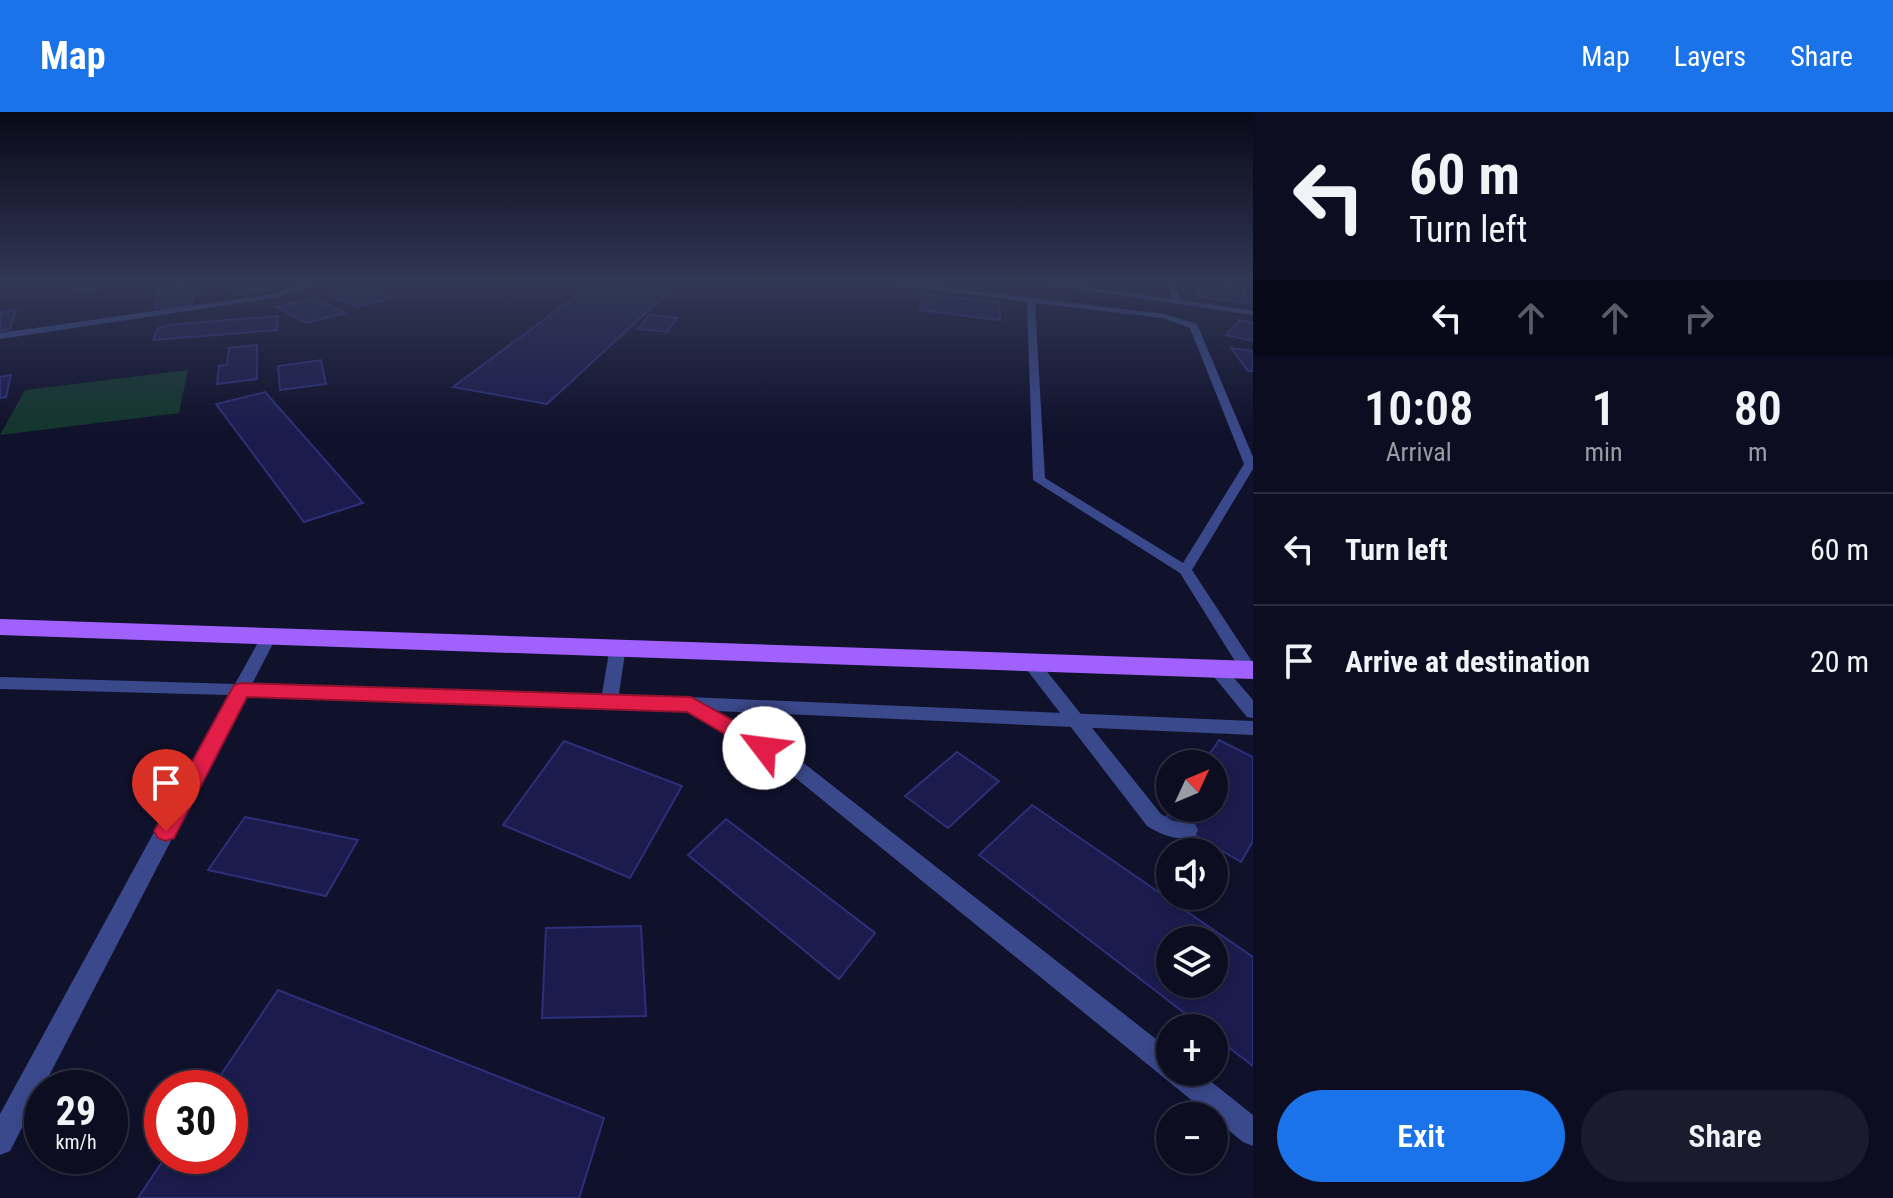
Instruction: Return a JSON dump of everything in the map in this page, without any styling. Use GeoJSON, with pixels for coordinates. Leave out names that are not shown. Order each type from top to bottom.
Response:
{"type":"FeatureCollection","features":[{"type":"Feature","properties":{"kind":"main road"},"geometry":{"type":"LineString","coordinates":[[0,627],[1251,670]]}},
{"type":"Feature","properties":{"kind":"street"},"geometry":{"type":"LineString","coordinates":[[0,336],[30,332]]}},
{"type":"Feature","properties":{"kind":"street"},"geometry":{"type":"LineString","coordinates":[[1032,332],[1039,480],[1185,570],[1251,670]]}},
{"type":"Feature","properties":{"kind":"street"},"geometry":{"type":"LineString","coordinates":[[1185,570],[1250,464],[1196,332]]}},
{"type":"Feature","properties":{"kind":"street"},"geometry":{"type":"LineString","coordinates":[[0,1141],[270,634]]}},
{"type":"Feature","properties":{"kind":"street"},"geometry":{"type":"LineString","coordinates":[[610,700],[618,646]]}},
{"type":"Feature","properties":{"kind":"street"},"geometry":{"type":"LineString","coordinates":[[1030,662],[1078,721],[1125,787],[1154,820],[1170,829],[1188,830]]}},
{"type":"Feature","properties":{"kind":"street"},"geometry":{"type":"LineString","coordinates":[[1216,668],[1253,712]]}},
{"type":"Feature","properties":{"kind":"street"},"geometry":{"type":"LineString","coordinates":[[0,683],[610,700],[1253,728]]}},
{"type":"Feature","properties":{"kind":"street"},"geometry":{"type":"LineString","coordinates":[[691,705],[789,762],[1156,1055]]}},
{"type":"Feature","properties":{"kind":"street"},"geometry":{"type":"LineString","coordinates":[[1196,1086],[1253,1132]]}},
{"type":"Feature","properties":{"kind":"green space"},"geometry":{"type":"Polygon","coordinates":[[[188,370],[179,413],[0,435],[25,390],[188,370]]]}},
{"type":"Feature","properties":{"kind":"building"},"geometry":{"type":"Polygon","coordinates":[[[156,332],[256,332],[153,340],[156,332]]]}},
{"type":"Feature","properties":{"kind":"building"},"geometry":{"type":"Polygon","coordinates":[[[528,332],[625,332],[547,404],[453,387],[528,332]]]}},
{"type":"Feature","properties":{"kind":"building"},"geometry":{"type":"Polygon","coordinates":[[[1229,332],[1253,332],[1253,341],[1226,335],[1229,332]]]}},
{"type":"Feature","properties":{"kind":"building"},"geometry":{"type":"Polygon","coordinates":[[[257,345],[257,379],[217,384],[219,366],[227,365],[229,348],[257,345]]]}},
{"type":"Feature","properties":{"kind":"building"},"geometry":{"type":"Polygon","coordinates":[[[1231,348],[1253,351],[1253,371],[1248,371],[1231,348]]]}},
{"type":"Feature","properties":{"kind":"building"},"geometry":{"type":"Polygon","coordinates":[[[321,360],[326,384],[280,390],[278,366],[321,360]]]}},
{"type":"Feature","properties":{"kind":"building"},"geometry":{"type":"Polygon","coordinates":[[[11,375],[6,397],[0,398],[0,377],[11,375]]]}},
{"type":"Feature","properties":{"kind":"building"},"geometry":{"type":"Polygon","coordinates":[[[265,392],[363,503],[304,522],[216,404],[265,392]]]}},
{"type":"Feature","properties":{"kind":"building"},"geometry":{"type":"Polygon","coordinates":[[[1219,740],[1253,757],[1253,841],[1241,862],[1228,854],[1228,838],[1200,838],[1173,822],[1228,822],[1228,750],[1212,750],[1219,740]]]}},
{"type":"Feature","properties":{"kind":"building"},"geometry":{"type":"Polygon","coordinates":[[[564,741],[682,786],[630,878],[503,825],[564,741]]]}},
{"type":"Feature","properties":{"kind":"building"},"geometry":{"type":"Polygon","coordinates":[[[957,752],[999,781],[948,828],[905,796],[957,752]]]}},
{"type":"Feature","properties":{"kind":"building"},"geometry":{"type":"Polygon","coordinates":[[[1032,805],[1156,890],[1156,910],[1185,910],[1208,926],[1156,926],[1156,991],[979,855],[1032,805]]]}},
{"type":"Feature","properties":{"kind":"building"},"geometry":{"type":"Polygon","coordinates":[[[245,817],[358,840],[326,896],[208,870],[245,817]]]}},
{"type":"Feature","properties":{"kind":"building"},"geometry":{"type":"Polygon","coordinates":[[[726,819],[875,933],[839,979],[688,855],[726,819]]]}},
{"type":"Feature","properties":{"kind":"building"},"geometry":{"type":"Polygon","coordinates":[[[641,926],[646,1016],[542,1018],[546,928],[641,926]]]}},
{"type":"Feature","properties":{"kind":"building"},"geometry":{"type":"Polygon","coordinates":[[[1228,940],[1253,957],[1253,1066],[1228,1047],[1228,1014],[1186,1014],[1165,998],[1228,998],[1228,940]]]}},
{"type":"Feature","properties":{"kind":"building"},"geometry":{"type":"Polygon","coordinates":[[[278,990],[604,1118],[579,1198],[138,1198],[154,1174],[248,1174],[248,1070],[224,1070],[278,990]]]}},
{"type":"Feature","properties":{"kind":"route"},"geometry":{"type":"LineString","coordinates":[[166,831],[241,690],[691,705],[764,748]]}}]}
